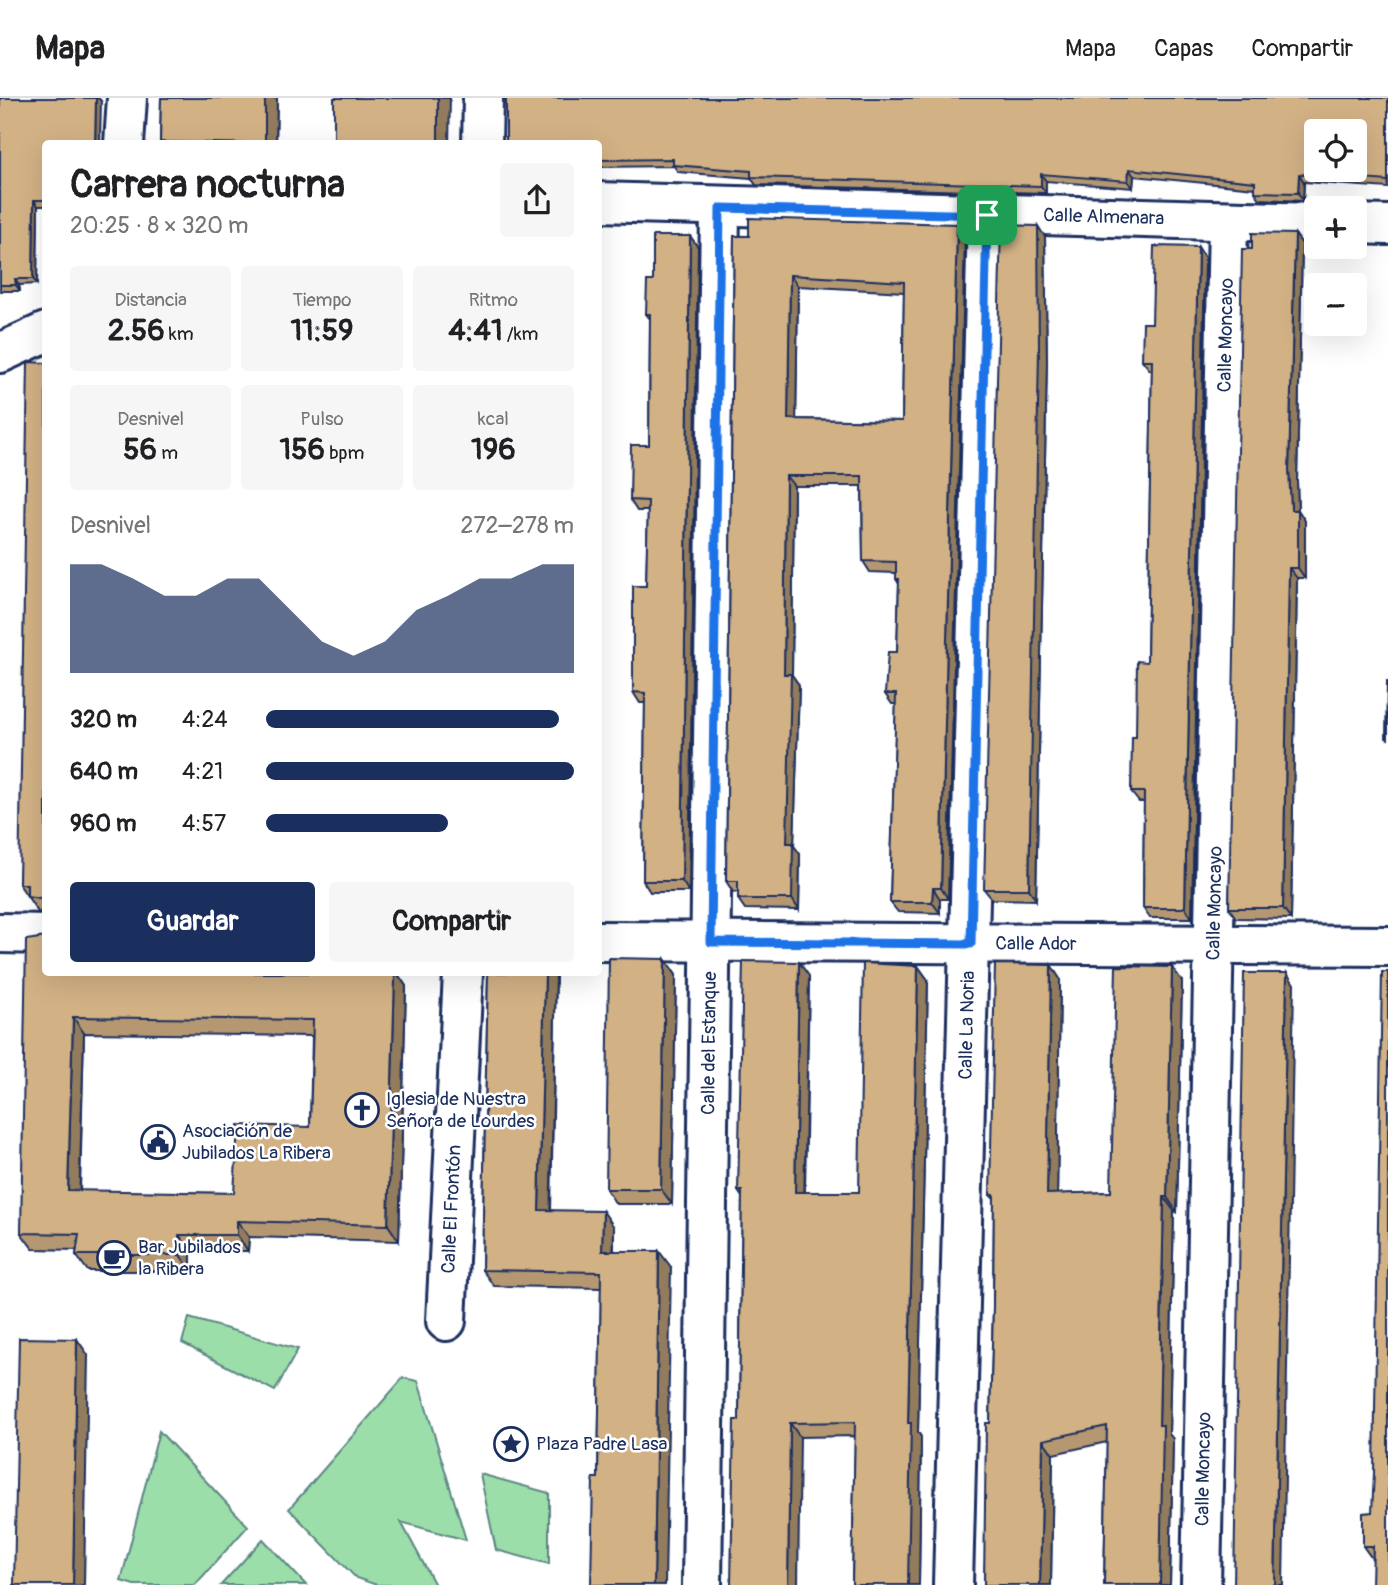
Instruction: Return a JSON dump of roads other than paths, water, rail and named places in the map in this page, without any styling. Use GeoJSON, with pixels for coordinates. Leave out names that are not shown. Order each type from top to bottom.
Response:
{"type":"FeatureCollection","features":[{"type":"Feature","properties":{"kind":"street"},"geometry":{"type":"LineString","coordinates":[[124,140],[127,98]]}},
{"type":"Feature","properties":{"kind":"street"},"geometry":{"type":"LineString","coordinates":[[482,140],[483,98]]}},
{"type":"Feature","properties":{"kind":"street","name":"Calle Almenara"},"geometry":{"type":"LineString","coordinates":[[602,202],[720,208],[1304,223]]}},
{"type":"Feature","properties":{"kind":"street","name":"Calle del Estanque"},"geometry":{"type":"LineString","coordinates":[[702,1585],[720,208]]}},
{"type":"Feature","properties":{"kind":"street","name":"Calle La Noria"},"geometry":{"type":"LineString","coordinates":[[953,1585],[987,215]]}},
{"type":"Feature","properties":{"kind":"street","name":"Calle Moncayo"},"geometry":{"type":"LineString","coordinates":[[1201,1585],[1228,221]]}},
{"type":"Feature","properties":{"kind":"street"},"geometry":{"type":"LineString","coordinates":[[1367,224],[1388,225]]}},
{"type":"Feature","properties":{"kind":"street"},"geometry":{"type":"LineString","coordinates":[[0,354],[42,334]]}},
{"type":"Feature","properties":{"kind":"street"},"geometry":{"type":"LineString","coordinates":[[0,933],[42,934]]}},
{"type":"Feature","properties":{"kind":"street","name":"Calle Ador"},"geometry":{"type":"LineString","coordinates":[[602,941],[1388,946]]}},
{"type":"Feature","properties":{"kind":"street","name":"Calle El Frontón"},"geometry":{"type":"LineString","coordinates":[[446,1321],[463,976]]}},
{"type":"Feature","properties":{"kind":"place","name":"Iglesia de Nuestra Señora de Lourdes"},"geometry":{"type":"Point","coordinates":[362,1110]}},
{"type":"Feature","properties":{"kind":"place","name":"Asociación de Jubilados La Ribera"},"geometry":{"type":"Point","coordinates":[158,1142]}},
{"type":"Feature","properties":{"kind":"place","name":"Bar Jubilados la Ribera"},"geometry":{"type":"Point","coordinates":[114,1258]}},
{"type":"Feature","properties":{"kind":"place","name":"Plaza Padre Lasa"},"geometry":{"type":"Point","coordinates":[511,1444]}}]}
